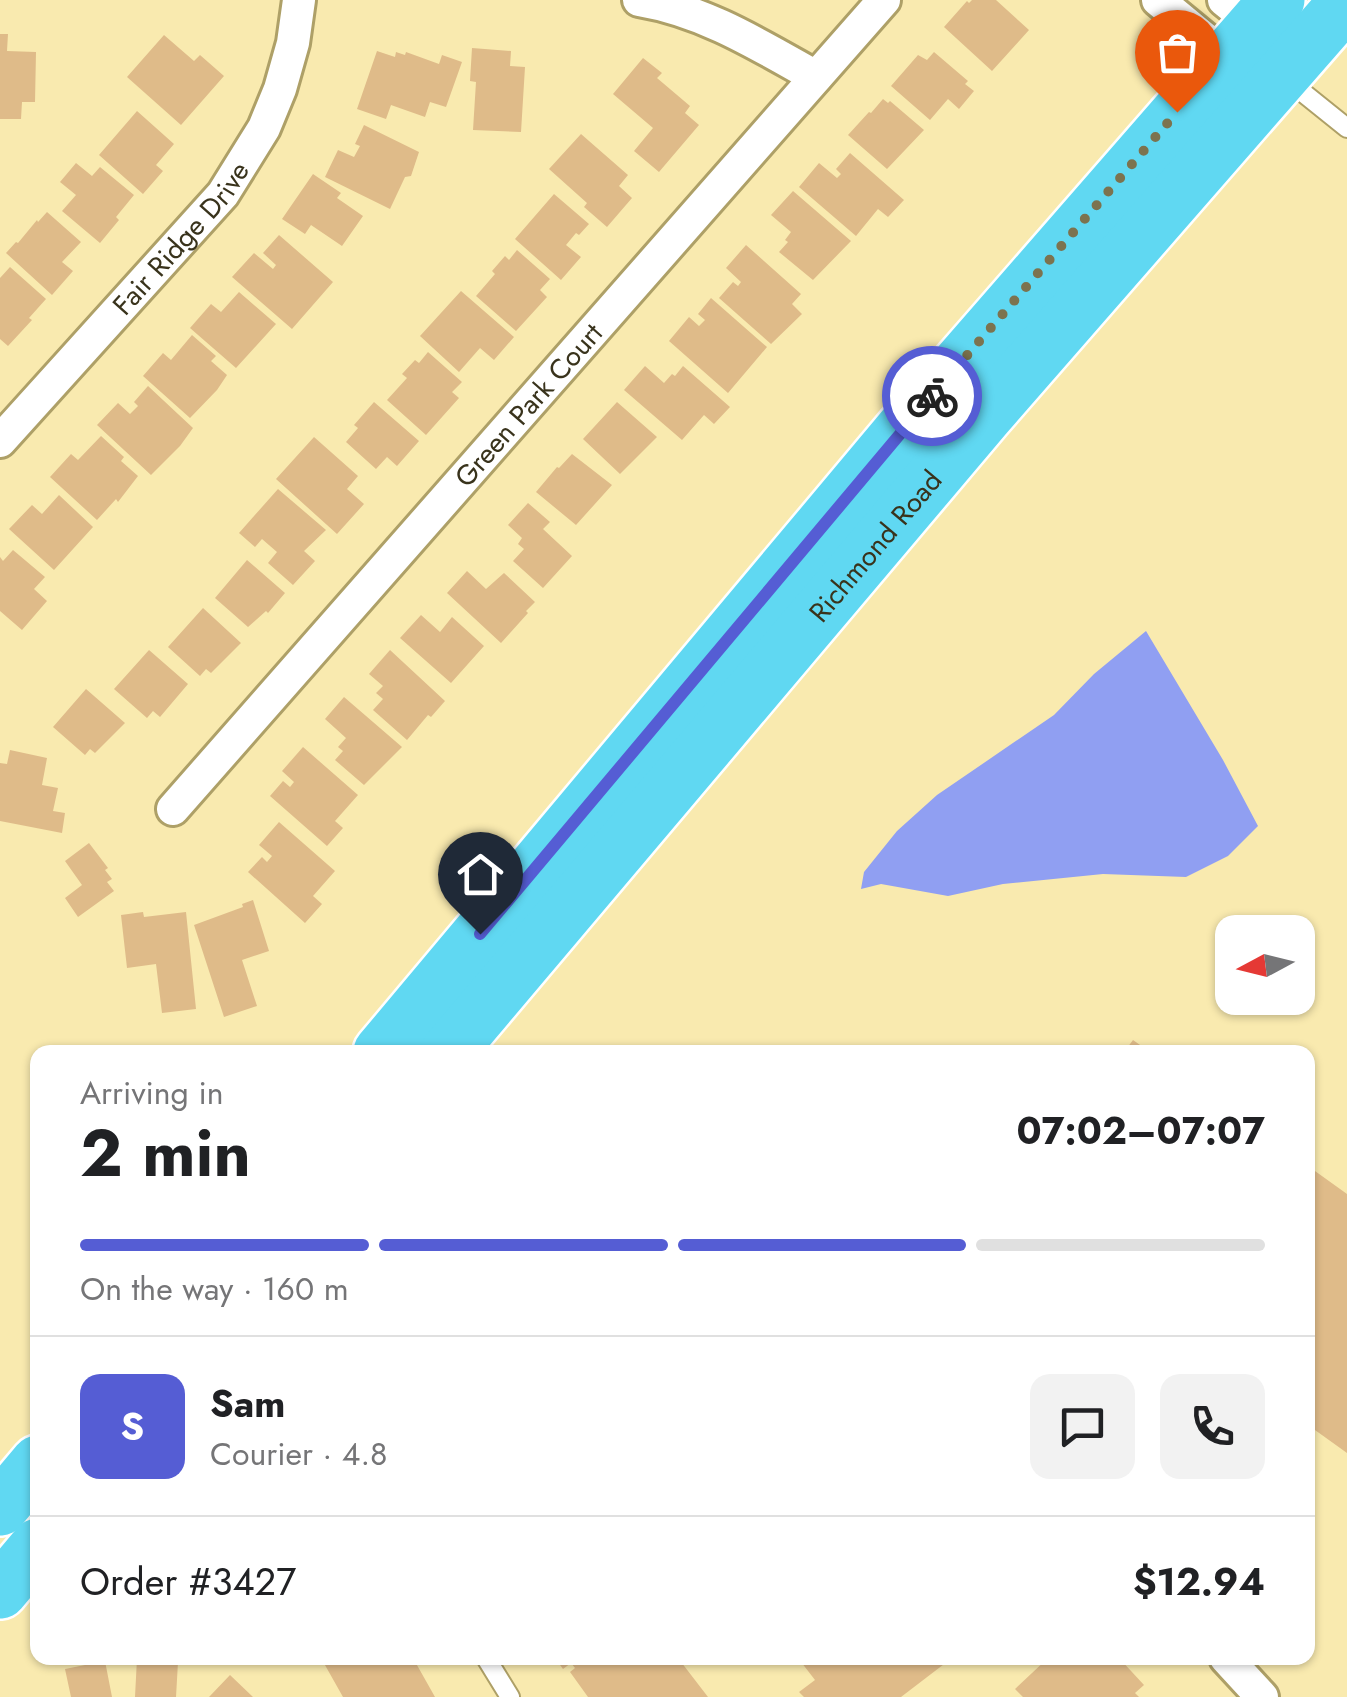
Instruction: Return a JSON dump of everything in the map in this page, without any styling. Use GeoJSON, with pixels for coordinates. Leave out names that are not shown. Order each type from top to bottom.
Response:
{"type":"FeatureCollection","features":[{"type":"Feature","properties":{"kind":"highway","name":"Richmond Road"},"geometry":{"type":"LineString","coordinates":[[454,1045],[986,416],[1347,2]]}},
{"type":"Feature","properties":{"kind":"highway","name":"Richmond Road"},"geometry":{"type":"LineString","coordinates":[[386,1045],[1246,20]]}},
{"type":"Feature","properties":{"kind":"highway"},"geometry":{"type":"LineString","coordinates":[[0,1508],[30,1472]]}},
{"type":"Feature","properties":{"kind":"highway"},"geometry":{"type":"LineString","coordinates":[[0,1591],[30,1555]]}},
{"type":"Feature","properties":{"kind":"street","name":"Fair Ridge Drive"},"geometry":{"type":"LineString","coordinates":[[0,441],[224,194],[264,128],[280,89],[299,0]]}},
{"type":"Feature","properties":{"kind":"street"},"geometry":{"type":"LineString","coordinates":[[639,0],[682,9],[728,28],[816,77]]}},
{"type":"Feature","properties":{"kind":"street","name":"Green Park Court"},"geometry":{"type":"LineString","coordinates":[[173,809],[884,0]]}},
{"type":"Feature","properties":{"kind":"street"},"geometry":{"type":"LineString","coordinates":[[1158,0],[1246,20],[1282,75]]}},
{"type":"Feature","properties":{"kind":"street"},"geometry":{"type":"LineString","coordinates":[[1232,1665],[1262,1697]]}},
{"type":"Feature","properties":{"kind":"lane"},"geometry":{"type":"LineString","coordinates":[[1282,75],[1347,128]]}},
{"type":"Feature","properties":{"kind":"lane"},"geometry":{"type":"LineString","coordinates":[[490,1665],[510,1697]]}},
{"type":"Feature","properties":{"kind":"water"},"geometry":{"type":"Polygon","coordinates":[[[1146,631],[1258,826],[1228,856],[1186,877],[1103,874],[1003,884],[948,896],[881,884],[861,889],[864,872],[897,831],[937,795],[1054,715],[1094,674],[1146,631]]]}},
{"type":"Feature","properties":{"kind":"building"},"geometry":{"type":"Polygon","coordinates":[[[972,0],[996,0],[1029,30],[992,71],[944,27],[972,0]]]}},
{"type":"Feature","properties":{"kind":"building"},"geometry":{"type":"Polygon","coordinates":[[[0,34],[8,34],[7,51],[36,52],[35,102],[22,102],[21,119],[0,119],[0,34]]]}},
{"type":"Feature","properties":{"kind":"building"},"geometry":{"type":"Polygon","coordinates":[[[164,35],[194,61],[200,55],[224,76],[181,125],[127,77],[164,35]]]}},
{"type":"Feature","properties":{"kind":"building"},"geometry":{"type":"Polygon","coordinates":[[[472,48],[511,51],[510,66],[525,67],[521,132],[473,130],[476,82],[470,81],[472,48]]]}},
{"type":"Feature","properties":{"kind":"building"},"geometry":{"type":"Polygon","coordinates":[[[377,51],[395,57],[396,52],[406,52],[439,64],[442,55],[462,62],[446,107],[430,102],[425,117],[391,105],[386,119],[357,109],[377,51]]]}},
{"type":"Feature","properties":{"kind":"building"},"geometry":{"type":"Polygon","coordinates":[[[934,52],[974,91],[959,109],[948,99],[930,120],[891,86],[918,55],[927,60],[934,52]]]}},
{"type":"Feature","properties":{"kind":"building"},"geometry":{"type":"Polygon","coordinates":[[[643,58],[662,73],[657,78],[690,106],[685,113],[699,125],[659,172],[634,151],[653,128],[613,94],[643,58]]]}},
{"type":"Feature","properties":{"kind":"building"},"geometry":{"type":"Polygon","coordinates":[[[883,99],[924,130],[887,169],[848,135],[883,99]]]}},
{"type":"Feature","properties":{"kind":"building"},"geometry":{"type":"Polygon","coordinates":[[[137,111],[174,144],[156,165],[163,171],[143,194],[99,155],[137,111]]]}},
{"type":"Feature","properties":{"kind":"building"},"geometry":{"type":"Polygon","coordinates":[[[364,125],[419,152],[411,176],[405,177],[390,209],[325,177],[338,150],[354,157],[364,125]]]}},
{"type":"Feature","properties":{"kind":"building"},"geometry":{"type":"Polygon","coordinates":[[[581,134],[628,175],[619,186],[632,198],[607,227],[549,169],[581,134]]]}},
{"type":"Feature","properties":{"kind":"building"},"geometry":{"type":"Polygon","coordinates":[[[850,153],[904,200],[888,217],[878,209],[856,236],[799,187],[819,163],[837,178],[841,174],[836,169],[850,153]]]}},
{"type":"Feature","properties":{"kind":"building"},"geometry":{"type":"Polygon","coordinates":[[[76,163],[92,176],[100,167],[134,195],[100,243],[62,211],[76,195],[60,182],[76,163]]]}},
{"type":"Feature","properties":{"kind":"building"},"geometry":{"type":"Polygon","coordinates":[[[313,174],[341,193],[337,198],[363,216],[342,246],[311,225],[305,234],[282,219],[313,174]]]}},
{"type":"Feature","properties":{"kind":"building"},"geometry":{"type":"Polygon","coordinates":[[[793,191],[851,241],[813,280],[779,252],[791,232],[771,215],[793,191]]]}},
{"type":"Feature","properties":{"kind":"building"},"geometry":{"type":"Polygon","coordinates":[[[554,194],[589,224],[566,245],[581,257],[561,280],[515,239],[554,194]]]}},
{"type":"Feature","properties":{"kind":"building"},"geometry":{"type":"Polygon","coordinates":[[[47,212],[81,242],[62,262],[73,271],[52,295],[6,253],[47,212]]]}},
{"type":"Feature","properties":{"kind":"building"},"geometry":{"type":"Polygon","coordinates":[[[279,235],[333,282],[292,329],[232,277],[254,253],[273,269],[276,265],[263,253],[279,235]]]}},
{"type":"Feature","properties":{"kind":"building"},"geometry":{"type":"Polygon","coordinates":[[[746,245],[801,294],[792,304],[802,314],[771,344],[719,298],[733,282],[738,286],[741,282],[726,268],[746,245]]]}},
{"type":"Feature","properties":{"kind":"building"},"geometry":{"type":"Polygon","coordinates":[[[517,250],[550,279],[540,290],[547,297],[516,331],[476,296],[505,256],[509,260],[517,250]]]}},
{"type":"Feature","properties":{"kind":"building"},"geometry":{"type":"Polygon","coordinates":[[[10,267],[46,299],[8,346],[0,339],[0,278],[10,267]]]}},
{"type":"Feature","properties":{"kind":"building"},"geometry":{"type":"Polygon","coordinates":[[[461,291],[514,337],[494,360],[480,348],[459,372],[420,336],[461,291]]]}},
{"type":"Feature","properties":{"kind":"building"},"geometry":{"type":"Polygon","coordinates":[[[239,292],[276,324],[236,368],[190,328],[211,304],[221,312],[239,292]]]}},
{"type":"Feature","properties":{"kind":"building"},"geometry":{"type":"Polygon","coordinates":[[[711,298],[767,347],[728,393],[669,341],[689,317],[699,326],[705,320],[698,314],[711,298]]]}},
{"type":"Feature","properties":{"kind":"building"},"geometry":{"type":"Polygon","coordinates":[[[192,335],[216,356],[211,361],[227,375],[190,418],[143,376],[163,353],[171,360],[192,335]]]}},
{"type":"Feature","properties":{"kind":"building"},"geometry":{"type":"Polygon","coordinates":[[[428,352],[462,382],[452,392],[459,398],[426,435],[387,400],[407,378],[402,374],[428,352]]]}},
{"type":"Feature","properties":{"kind":"building"},"geometry":{"type":"Polygon","coordinates":[[[645,366],[664,383],[683,366],[730,407],[714,424],[704,415],[682,440],[624,390],[645,366]]]}},
{"type":"Feature","properties":{"kind":"building"},"geometry":{"type":"Polygon","coordinates":[[[148,386],[193,428],[151,475],[97,425],[118,403],[130,414],[138,406],[134,402],[148,386]]]}},
{"type":"Feature","properties":{"kind":"building"},"geometry":{"type":"Polygon","coordinates":[[[374,402],[419,441],[397,466],[387,457],[376,469],[346,442],[358,428],[354,425],[374,402]]]}},
{"type":"Feature","properties":{"kind":"building"},"geometry":{"type":"Polygon","coordinates":[[[617,402],[657,437],[620,474],[583,439],[617,402]]]}},
{"type":"Feature","properties":{"kind":"building"},"geometry":{"type":"Polygon","coordinates":[[[101,436],[138,476],[118,502],[116,499],[97,520],[50,477],[71,454],[78,460],[101,436]]]}},
{"type":"Feature","properties":{"kind":"building"},"geometry":{"type":"Polygon","coordinates":[[[314,437],[358,476],[347,489],[364,504],[337,534],[276,479],[314,437]]]}},
{"type":"Feature","properties":{"kind":"building"},"geometry":{"type":"Polygon","coordinates":[[[572,454],[612,485],[576,525],[536,492],[572,454]]]}},
{"type":"Feature","properties":{"kind":"building"},"geometry":{"type":"Polygon","coordinates":[[[278,489],[326,530],[304,551],[315,561],[293,585],[268,563],[277,552],[262,539],[255,547],[239,533],[278,489]]]}},
{"type":"Feature","properties":{"kind":"building"},"geometry":{"type":"Polygon","coordinates":[[[59,495],[93,527],[54,570],[9,529],[32,505],[42,514],[59,495]]]}},
{"type":"Feature","properties":{"kind":"building"},"geometry":{"type":"Polygon","coordinates":[[[528,503],[550,522],[543,529],[572,556],[543,588],[513,561],[524,549],[518,544],[522,538],[508,525],[528,503]]]}},
{"type":"Feature","properties":{"kind":"building"},"geometry":{"type":"Polygon","coordinates":[[[13,550],[45,577],[34,589],[47,601],[22,630],[0,611],[0,557],[3,561],[13,550]]]}},
{"type":"Feature","properties":{"kind":"building"},"geometry":{"type":"Polygon","coordinates":[[[247,560],[285,593],[268,613],[248,627],[215,598],[247,560]]]}},
{"type":"Feature","properties":{"kind":"building"},"geometry":{"type":"Polygon","coordinates":[[[467,571],[486,589],[504,573],[535,602],[501,643],[447,593],[467,571]]]}},
{"type":"Feature","properties":{"kind":"building"},"geometry":{"type":"Polygon","coordinates":[[[203,608],[241,643],[211,673],[206,669],[200,676],[168,647],[203,608]]]}},
{"type":"Feature","properties":{"kind":"building"},"geometry":{"type":"Polygon","coordinates":[[[421,615],[440,632],[452,617],[484,646],[451,683],[400,638],[421,615]]]}},
{"type":"Feature","properties":{"kind":"building"},"geometry":{"type":"Polygon","coordinates":[[[149,650],[188,684],[160,717],[153,711],[147,718],[114,689],[149,650]]]}},
{"type":"Feature","properties":{"kind":"building"},"geometry":{"type":"Polygon","coordinates":[[[390,650],[445,701],[407,740],[373,710],[383,699],[376,693],[383,686],[369,674],[390,650]]]}},
{"type":"Feature","properties":{"kind":"building"},"geometry":{"type":"Polygon","coordinates":[[[86,689],[125,723],[95,753],[90,749],[85,755],[53,727],[86,689]]]}},
{"type":"Feature","properties":{"kind":"building"},"geometry":{"type":"Polygon","coordinates":[[[344,697],[402,747],[364,785],[335,760],[343,751],[338,747],[346,738],[325,719],[344,697]]]}},
{"type":"Feature","properties":{"kind":"building"},"geometry":{"type":"Polygon","coordinates":[[[303,747],[358,795],[335,821],[343,828],[327,846],[270,796],[283,781],[290,787],[294,782],[282,771],[303,747]]]}},
{"type":"Feature","properties":{"kind":"building"},"geometry":{"type":"Polygon","coordinates":[[[10,750],[47,758],[42,785],[58,788],[53,811],[65,813],[62,833],[0,821],[0,763],[7,764],[10,750]]]}},
{"type":"Feature","properties":{"kind":"building"},"geometry":{"type":"Polygon","coordinates":[[[279,822],[335,871],[313,896],[322,904],[305,923],[248,872],[262,857],[267,862],[272,856],[259,845],[279,822]]]}},
{"type":"Feature","properties":{"kind":"building"},"geometry":{"type":"Polygon","coordinates":[[[89,843],[108,868],[105,870],[112,879],[107,882],[114,891],[78,917],[65,898],[82,885],[65,861],[89,843]]]}},
{"type":"Feature","properties":{"kind":"building"},"geometry":{"type":"Polygon","coordinates":[[[253,900],[269,951],[242,960],[257,1006],[224,1017],[194,925],[253,900]]]}},
{"type":"Feature","properties":{"kind":"building"},"geometry":{"type":"Polygon","coordinates":[[[143,912],[144,917],[186,912],[196,1009],[162,1013],[156,964],[127,968],[121,915],[143,912]]]}},
{"type":"Feature","properties":{"kind":"building"},"geometry":{"type":"Polygon","coordinates":[[[1315,1171],[1347,1194],[1347,1453],[1315,1430],[1315,1171]]]}},
{"type":"Feature","properties":{"kind":"building"},"geometry":{"type":"Polygon","coordinates":[[[106,1665],[112,1697],[71,1697],[65,1669],[106,1665]]]}},
{"type":"Feature","properties":{"kind":"building"},"geometry":{"type":"Polygon","coordinates":[[[137,1665],[178,1665],[176,1697],[135,1697],[137,1665]]]}},
{"type":"Feature","properties":{"kind":"building"},"geometry":{"type":"Polygon","coordinates":[[[325,1665],[417,1665],[435,1697],[343,1697],[325,1665]]]}},
{"type":"Feature","properties":{"kind":"building"},"geometry":{"type":"Polygon","coordinates":[[[573,1665],[683,1665],[708,1697],[588,1697],[570,1672],[575,1668],[573,1665]]]}},
{"type":"Feature","properties":{"kind":"building"},"geometry":{"type":"Polygon","coordinates":[[[803,1665],[943,1665],[901,1697],[804,1697],[799,1692],[815,1680],[803,1665]]]}},
{"type":"Feature","properties":{"kind":"building"},"geometry":{"type":"Polygon","coordinates":[[[1041,1665],[1125,1665],[1144,1685],[1135,1693],[1139,1697],[1023,1697],[1015,1689],[1041,1665]]]}},
{"type":"Feature","properties":{"kind":"building"},"geometry":{"type":"Polygon","coordinates":[[[230,1675],[253,1697],[209,1697],[230,1675]]]}},
{"type":"Feature","properties":{"kind":"way so far"},"geometry":{"type":"LineString","coordinates":[[932,396],[1177,112]]}},
{"type":"Feature","properties":{"kind":"route"},"geometry":{"type":"LineString","coordinates":[[480,934],[932,396]]}}]}
